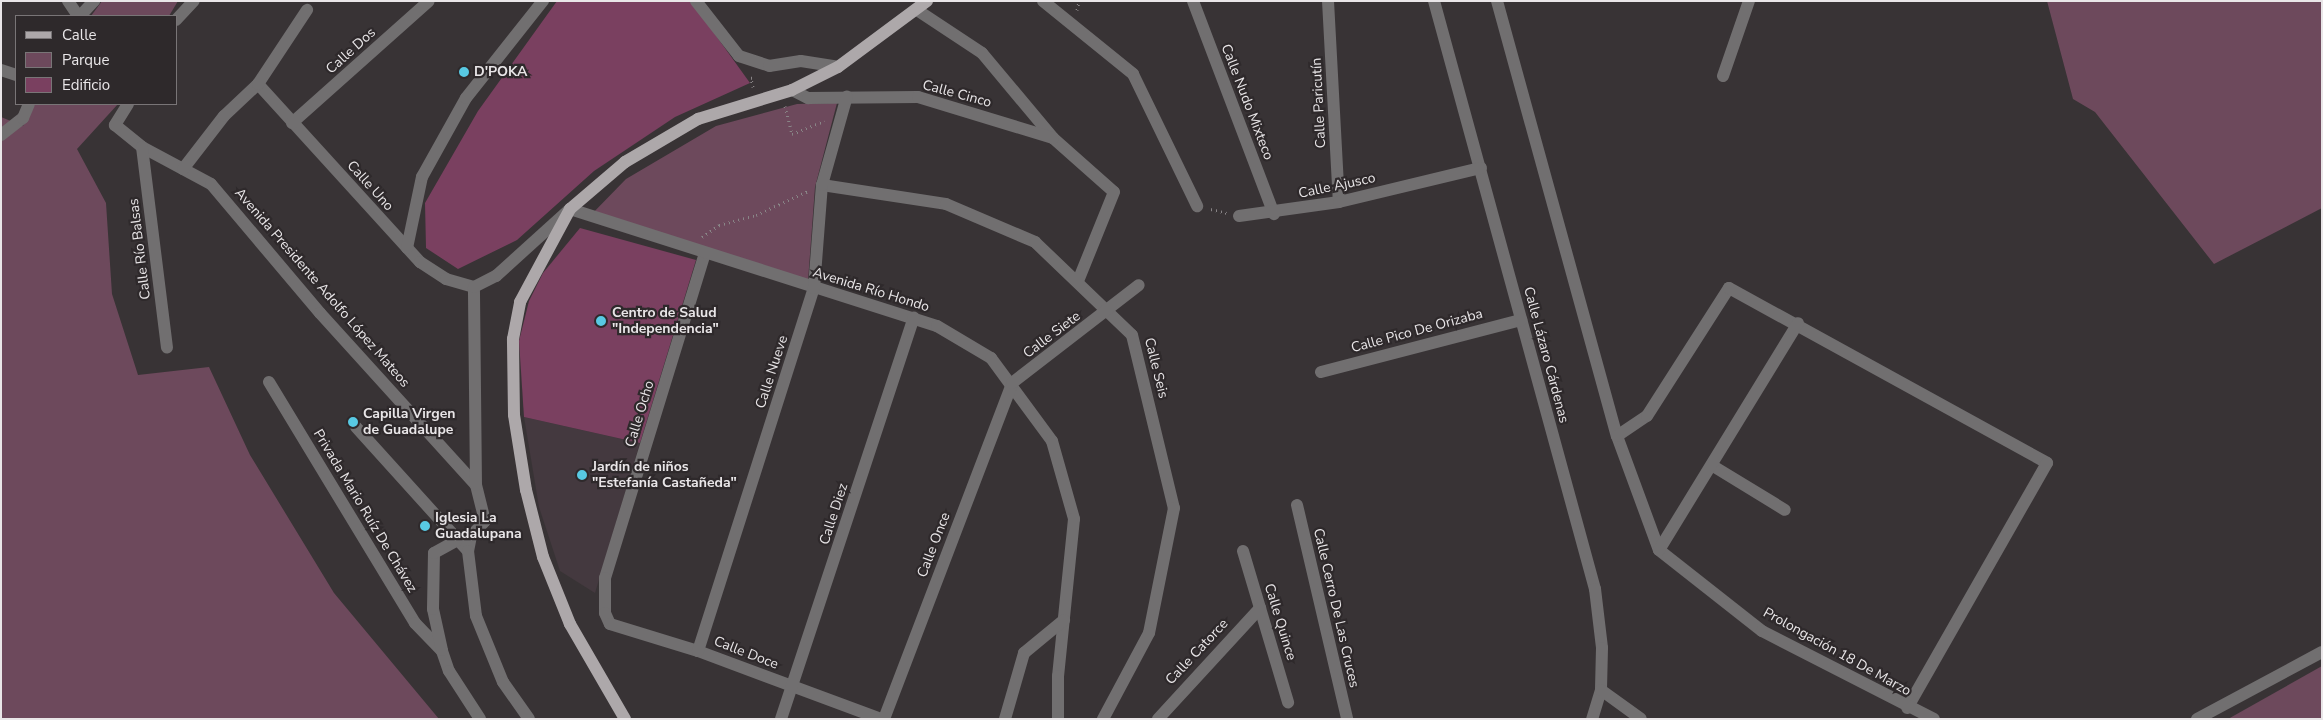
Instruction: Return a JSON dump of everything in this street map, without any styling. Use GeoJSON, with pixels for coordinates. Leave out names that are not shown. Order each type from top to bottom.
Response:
{"type":"FeatureCollection","features":[{"type":"Feature","properties":{"kind":"main road"},"geometry":{"type":"LineString","coordinates":[[625,719],[570,624],[543,557],[526,490],[514,414],[513,338],[520,302],[570,209],[661,138],[698,119],[792,90],[838,66],[927,1]]}},
{"type":"Feature","properties":{"kind":"street"},"geometry":{"type":"LineString","coordinates":[[68,1],[78,15]]}},
{"type":"Feature","properties":{"kind":"street"},"geometry":{"type":"LineString","coordinates":[[80,15],[94,1]]}},
{"type":"Feature","properties":{"kind":"street"},"geometry":{"type":"LineString","coordinates":[[178,18],[194,1]]}},
{"type":"Feature","properties":{"kind":"street","name":"Calle Dos"},"geometry":{"type":"LineString","coordinates":[[292,123],[429,1]]}},
{"type":"Feature","properties":{"kind":"street"},"geometry":{"type":"LineString","coordinates":[[407,248],[422,177],[466,98],[544,1]]}},
{"type":"Feature","properties":{"kind":"street"},"geometry":{"type":"LineString","coordinates":[[696,1],[739,56],[769,66],[800,61],[838,66]]}},
{"type":"Feature","properties":{"kind":"street"},"geometry":{"type":"LineString","coordinates":[[1043,1],[1134,74],[1197,206]]}},
{"type":"Feature","properties":{"kind":"street","name":"Calle Nudo Mixteco"},"geometry":{"type":"LineString","coordinates":[[1193,1],[1274,214]]}},
{"type":"Feature","properties":{"kind":"street","name":"Calle Paricutín"},"geometry":{"type":"LineString","coordinates":[[1328,1],[1340,202]]}},
{"type":"Feature","properties":{"kind":"street","name":"Calle Lázaro Cárdenas"},"geometry":{"type":"LineString","coordinates":[[1434,1],[1595,589],[1602,648],[1601,690],[1592,719]]}},
{"type":"Feature","properties":{"kind":"street"},"geometry":{"type":"LineString","coordinates":[[1497,1],[1617,436],[1659,550]]}},
{"type":"Feature","properties":{"kind":"street"},"geometry":{"type":"LineString","coordinates":[[1723,76],[1749,1]]}},
{"type":"Feature","properties":{"kind":"street"},"geometry":{"type":"LineString","coordinates":[[183,170],[224,116],[258,84],[307,10]]}},
{"type":"Feature","properties":{"kind":"street"},"geometry":{"type":"LineString","coordinates":[[917,10],[982,53],[1053,138],[1114,192],[1078,281]]}},
{"type":"Feature","properties":{"kind":"street"},"geometry":{"type":"LineString","coordinates":[[1,70],[15,75]]}},
{"type":"Feature","properties":{"kind":"street","name":"Calle Uno"},"geometry":{"type":"LineString","coordinates":[[258,84],[407,248],[446,279],[474,287]]}},
{"type":"Feature","properties":{"kind":"street","name":"Calle Cinco"},"geometry":{"type":"LineString","coordinates":[[792,90],[808,98],[847,96],[918,97],[1053,138]]}},
{"type":"Feature","properties":{"kind":"street","name":"Calle Nueve"},"geometry":{"type":"LineString","coordinates":[[698,651],[814,288],[822,185],[847,96]]}},
{"type":"Feature","properties":{"kind":"street"},"geometry":{"type":"LineString","coordinates":[[1,135],[23,118],[29,105]]}},
{"type":"Feature","properties":{"kind":"street","name":"Avenida Presidente Adolfo López Mateos"},"geometry":{"type":"LineString","coordinates":[[127,105],[116,125],[142,147],[211,184],[320,313],[476,485],[485,521],[471,536],[468,551]]}},
{"type":"Feature","properties":{"kind":"street","name":"Calle Río Balsas"},"geometry":{"type":"LineString","coordinates":[[142,147],[167,347]]}},
{"type":"Feature","properties":{"kind":"street","name":"Calle Ajusco"},"geometry":{"type":"LineString","coordinates":[[1240,216],[1274,214],[1340,202],[1481,168]]}},
{"type":"Feature","properties":{"kind":"street","name":"Calle Seis"},"geometry":{"type":"LineString","coordinates":[[822,185],[946,204],[1035,242],[1109,310],[1132,335],[1174,508],[1149,633],[1103,719]]}},
{"type":"Feature","properties":{"kind":"street"},"geometry":{"type":"LineString","coordinates":[[476,485],[474,287],[496,276],[570,209]]}},
{"type":"Feature","properties":{"kind":"street","name":"Avenida Río Hondo"},"geometry":{"type":"LineString","coordinates":[[570,209],[687,248],[937,326],[991,358],[1012,383],[1052,441],[1074,519],[1064,620],[1058,719]]}},
{"type":"Feature","properties":{"kind":"street","name":"Calle Ocho"},"geometry":{"type":"LineString","coordinates":[[605,613],[605,578],[705,253]]}},
{"type":"Feature","properties":{"kind":"street","name":"Calle Siete"},"geometry":{"type":"LineString","coordinates":[[1012,383],[1139,286]]}},
{"type":"Feature","properties":{"kind":"street"},"geometry":{"type":"LineString","coordinates":[[1617,436],[1647,416],[1729,288],[1798,323],[2046,463],[1907,708]]}},
{"type":"Feature","properties":{"kind":"street","name":"Calle Diez"},"geometry":{"type":"LineString","coordinates":[[781,719],[914,318]]}},
{"type":"Feature","properties":{"kind":"street","name":"Calle Pico De Orizaba"},"geometry":{"type":"LineString","coordinates":[[1321,372],[1521,320]]}},
{"type":"Feature","properties":{"kind":"street"},"geometry":{"type":"LineString","coordinates":[[1659,550],[1713,466],[1798,323]]}},
{"type":"Feature","properties":{"kind":"street","name":"Privada Mario Ruíz De Chávez"},"geometry":{"type":"LineString","coordinates":[[269,382],[415,623],[442,651]]}},
{"type":"Feature","properties":{"kind":"street","name":"Calle Once"},"geometry":{"type":"LineString","coordinates":[[883,719],[1012,383]]}},
{"type":"Feature","properties":{"kind":"street"},"geometry":{"type":"LineString","coordinates":[[356,427],[468,551],[476,616],[503,682],[530,719]]}},
{"type":"Feature","properties":{"kind":"street"},"geometry":{"type":"LineString","coordinates":[[1713,466],[1785,510]]}},
{"type":"Feature","properties":{"kind":"street","name":"Calle Cerro De Las Cruces"},"geometry":{"type":"LineString","coordinates":[[1297,505],[1347,719]]}},
{"type":"Feature","properties":{"kind":"street","name":"Privada Mario Ruíz De Chávez"},"geometry":{"type":"LineString","coordinates":[[457,540],[434,552],[433,609],[442,651],[449,671],[480,719]]}},
{"type":"Feature","properties":{"kind":"street","name":"Calle Quince"},"geometry":{"type":"LineString","coordinates":[[1243,550],[1288,702]]}},
{"type":"Feature","properties":{"kind":"street","name":"Prolongación 18 De Marzo"},"geometry":{"type":"LineString","coordinates":[[1659,550],[1762,630],[1907,708],[1930,718]]}},
{"type":"Feature","properties":{"kind":"street","name":"Calle Catorce"},"geometry":{"type":"LineString","coordinates":[[1158,719],[1260,608]]}},
{"type":"Feature","properties":{"kind":"street","name":"Calle Doce"},"geometry":{"type":"LineString","coordinates":[[605,613],[610,624],[698,651],[883,719]]}},
{"type":"Feature","properties":{"kind":"street"},"geometry":{"type":"LineString","coordinates":[[1005,719],[1024,653],[1064,620]]}},
{"type":"Feature","properties":{"kind":"street"},"geometry":{"type":"LineString","coordinates":[[2197,719],[2322,652]]}},
{"type":"Feature","properties":{"kind":"street"},"geometry":{"type":"LineString","coordinates":[[1601,690],[1641,719]]}},
{"type":"Feature","properties":{"kind":"path"},"geometry":{"type":"LineString","coordinates":[[757,101],[751,78],[759,76]]}},
{"type":"Feature","properties":{"kind":"path"},"geometry":{"type":"LineString","coordinates":[[784,104],[792,134],[840,116]]}},
{"type":"Feature","properties":{"kind":"path"},"geometry":{"type":"LineString","coordinates":[[687,248],[719,225],[756,214],[822,185]]}},
{"type":"Feature","properties":{"kind":"path"},"geometry":{"type":"LineString","coordinates":[[1197,206],[1240,216]]}},
{"type":"Feature","properties":{"kind":"shaded area","name":"Jardín de niños \"Estefanía Castañeda\""},"geometry":{"type":"Polygon","coordinates":[[[524,417],[640,443],[595,593],[560,571],[539,507],[524,417]]]}},
{"type":"Feature","properties":{"kind":"green space"},"geometry":{"type":"Polygon","coordinates":[[[102,1],[178,1],[170,15],[92,15],[102,1]]]}},
{"type":"Feature","properties":{"kind":"green space"},"geometry":{"type":"Polygon","coordinates":[[[2047,1],[2322,1],[2322,208],[2214,264],[2095,112],[2073,99],[2047,1]]]}},
{"type":"Feature","properties":{"kind":"green space"},"geometry":{"type":"Polygon","coordinates":[[[837,103],[815,187],[808,281],[589,217],[626,179],[716,126],[797,104],[837,103]]]}},
{"type":"Feature","properties":{"kind":"green space"},"geometry":{"type":"Polygon","coordinates":[[[34,105],[117,105],[77,149],[106,203],[112,294],[138,375],[209,367],[250,455],[334,593],[439,719],[1,719],[1,117],[23,126],[34,105]]]}},
{"type":"Feature","properties":{"kind":"green space"},"geometry":{"type":"Polygon","coordinates":[[[2322,666],[2322,719],[2228,719],[2322,666]]]}},
{"type":"Feature","properties":{"kind":"building"},"geometry":{"type":"Polygon","coordinates":[[[557,1],[691,1],[750,83],[675,117],[594,171],[517,240],[458,269],[426,248],[425,203],[478,111],[557,1]]]}},
{"type":"Feature","properties":{"kind":"building","name":"Centro de Salud \"Independencia\""},"geometry":{"type":"Polygon","coordinates":[[[580,228],[696,260],[640,443],[524,417],[519,341],[529,301],[543,273],[580,228]]]}},
{"type":"Feature","properties":{"kind":"place","name":"D'POKA"},"geometry":{"type":"Point","coordinates":[464,72]}},
{"type":"Feature","properties":{"kind":"place","name":"Centro de Salud \"Independencia\""},"geometry":{"type":"Point","coordinates":[601,321]}},
{"type":"Feature","properties":{"kind":"place","name":"Capilla Virgen de Guadalupe"},"geometry":{"type":"Point","coordinates":[353,422]}},
{"type":"Feature","properties":{"kind":"place","name":"Jardín de niños \"Estefanía Castañeda\""},"geometry":{"type":"Point","coordinates":[582,475]}},
{"type":"Feature","properties":{"kind":"place","name":"Iglesia La Guadalupana"},"geometry":{"type":"Point","coordinates":[425,526]}}]}
